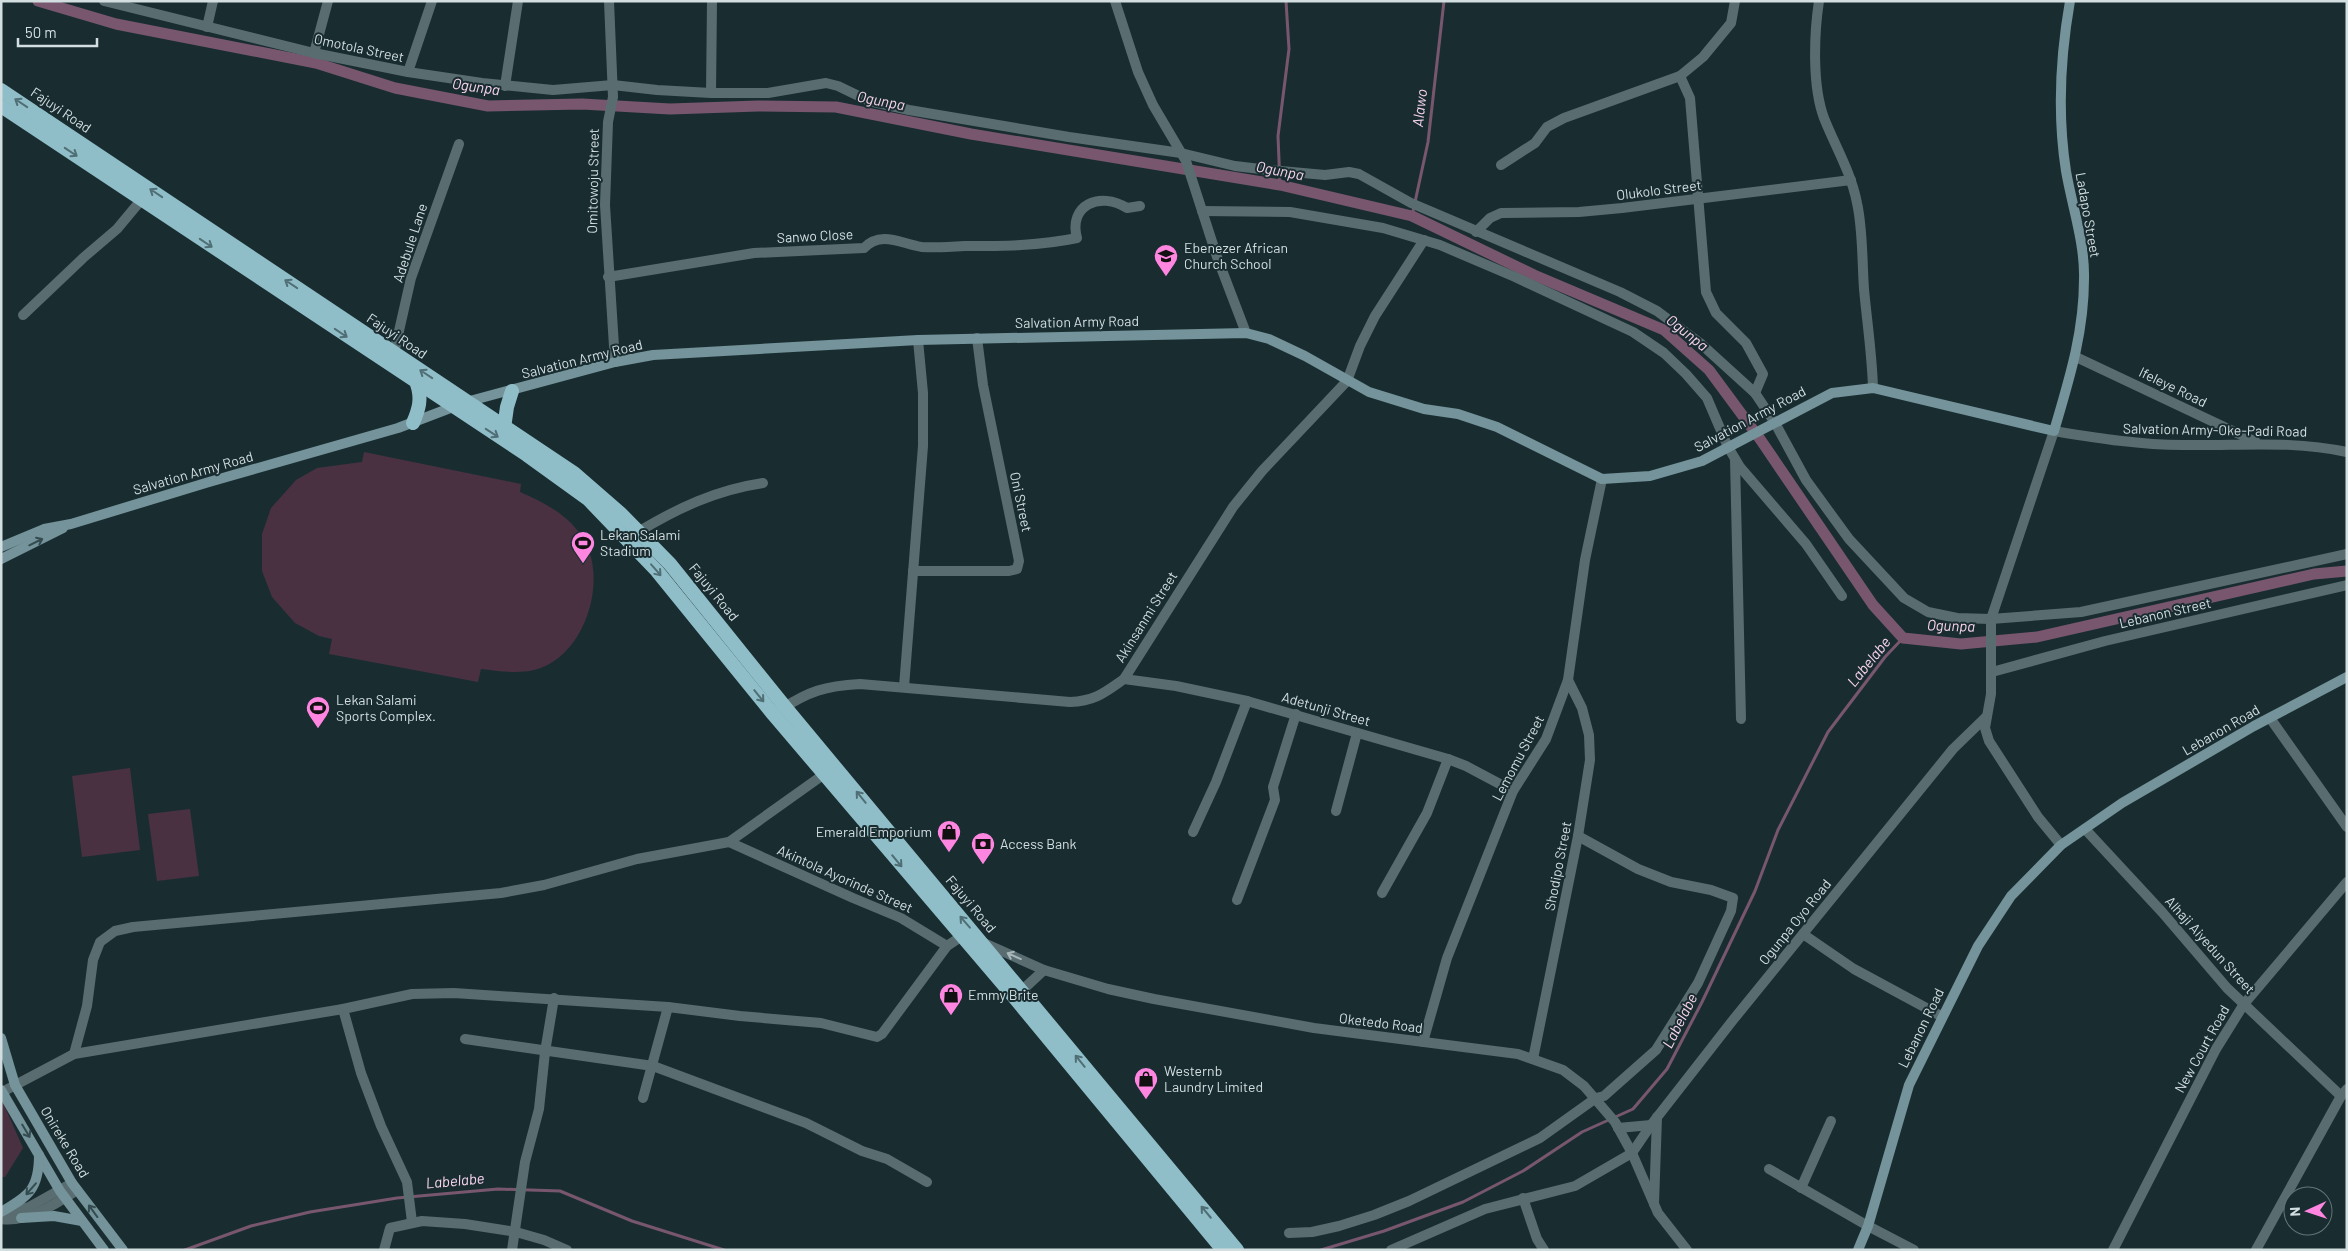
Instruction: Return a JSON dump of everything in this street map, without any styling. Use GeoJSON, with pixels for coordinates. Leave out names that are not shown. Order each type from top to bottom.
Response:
{"type":"FeatureCollection","features":[{"type":"Feature","properties":{"kind":"highway","name":"Fajuyi Road"},"geometry":{"type":"LineString","coordinates":[[1,90],[574,473],[620,513],[670,564],[825,775],[962,936],[1018,994],[1237,1250]]}},
{"type":"Feature","properties":{"kind":"highway","name":"Fajuyi Road"},"geometry":{"type":"LineString","coordinates":[[1,106],[551,472],[588,499],[657,571],[779,711],[835,765],[984,943],[1018,994],[1222,1250]]}},
{"type":"Feature","properties":{"kind":"highway"},"geometry":{"type":"LineString","coordinates":[[413,423],[420,406],[421,394],[417,384]]}},
{"type":"Feature","properties":{"kind":"highway"},"geometry":{"type":"LineString","coordinates":[[504,428],[507,407],[512,391]]}},
{"type":"Feature","properties":{"kind":"main road","name":"Ladapo Street"},"geometry":{"type":"LineString","coordinates":[[2054,431],[2076,356],[2084,278],[2081,246],[2066,171],[2059,98],[2061,56],[2070,1]]}},
{"type":"Feature","properties":{"kind":"main road","name":"Salvation Army Road"},"geometry":{"type":"LineString","coordinates":[[1,547],[44,529],[71,524],[413,423],[466,402],[615,362],[688,352],[918,340],[1246,333],[1269,339],[1305,356],[1369,392],[1397,402],[1424,409],[1458,414],[1497,427],[1602,478],[1650,476],[1702,461],[1832,393],[1873,388],[2054,431]]}},
{"type":"Feature","properties":{"kind":"main road","name":"Salvation Army Road"},"geometry":{"type":"LineString","coordinates":[[1,559],[71,524]]}},
{"type":"Feature","properties":{"kind":"main road","name":"Lebanon Road"},"geometry":{"type":"LineString","coordinates":[[1858,1250],[1868,1226],[1909,1085],[1941,1016],[1978,946],[2011,896],[2061,845],[2122,803],[2270,718],[2347,677]]}},
{"type":"Feature","properties":{"kind":"main road","name":"Onireke Road"},"geometry":{"type":"LineString","coordinates":[[1,1038],[15,1085],[75,1186],[123,1250]]}},
{"type":"Feature","properties":{"kind":"main road","name":"Onireke Road"},"geometry":{"type":"LineString","coordinates":[[2,1091],[62,1195],[104,1250]]}},
{"type":"Feature","properties":{"kind":"main road"},"geometry":{"type":"LineString","coordinates":[[1,1213],[19,1202],[36,1184],[39,1154]]}},
{"type":"Feature","properties":{"kind":"main road"},"geometry":{"type":"LineString","coordinates":[[21,1218],[30,1219],[54,1216],[82,1221]]}},
{"type":"Feature","properties":{"kind":"street"},"geometry":{"type":"LineString","coordinates":[[207,27],[213,1]]}},
{"type":"Feature","properties":{"kind":"street"},"geometry":{"type":"LineString","coordinates":[[314,53],[328,1]]}},
{"type":"Feature","properties":{"kind":"street"},"geometry":{"type":"LineString","coordinates":[[408,72],[432,1]]}},
{"type":"Feature","properties":{"kind":"street"},"geometry":{"type":"LineString","coordinates":[[505,86],[518,1]]}},
{"type":"Feature","properties":{"kind":"street","name":"Omitowoju Street"},"geometry":{"type":"LineString","coordinates":[[608,1],[613,98],[608,122],[604,204],[615,362]]}},
{"type":"Feature","properties":{"kind":"street"},"geometry":{"type":"LineString","coordinates":[[712,1],[712,93]]}},
{"type":"Feature","properties":{"kind":"street"},"geometry":{"type":"LineString","coordinates":[[1115,1],[1138,72],[1153,105],[1183,157],[1246,333]]}},
{"type":"Feature","properties":{"kind":"street"},"geometry":{"type":"LineString","coordinates":[[1501,165],[1535,144],[1547,127],[1564,118],[1680,76],[1703,57],[1731,24],[1734,1]]}},
{"type":"Feature","properties":{"kind":"street"},"geometry":{"type":"LineString","coordinates":[[1819,1],[1816,35],[1818,89],[1824,116],[1851,180],[1858,204],[1865,297],[1872,350],[1873,388]]}},
{"type":"Feature","properties":{"kind":"street","name":"Omotola Street"},"geometry":{"type":"LineString","coordinates":[[106,2],[314,53],[408,72],[505,86],[553,90],[613,85],[712,93],[768,93],[826,83],[838,86],[869,101],[909,110],[1235,166],[1324,175],[1349,172],[1359,174],[1414,204],[1620,292],[1657,311],[1700,343],[1754,393],[1770,425],[1828,512],[1849,539],[1904,598],[1928,612],[1991,623],[2081,612],[2347,554]]}},
{"type":"Feature","properties":{"kind":"street"},"geometry":{"type":"LineString","coordinates":[[1680,76],[1690,98],[1706,292],[1716,313],[1746,343],[1756,358],[1763,374],[1754,393]]}},
{"type":"Feature","properties":{"kind":"street","name":"Adebule Lane"},"geometry":{"type":"LineString","coordinates":[[394,353],[411,278],[459,144]]}},
{"type":"Feature","properties":{"kind":"street","name":"Olukolo Street"},"geometry":{"type":"LineString","coordinates":[[1476,232],[1490,218],[1501,213],[1579,212],[1851,180]]}},
{"type":"Feature","properties":{"kind":"street"},"geometry":{"type":"LineString","coordinates":[[23,315],[116,229],[142,199]]}},
{"type":"Feature","properties":{"kind":"street","name":"Sanwo Close"},"geometry":{"type":"LineString","coordinates":[[608,277],[754,253],[864,248],[869,243],[888,238],[922,247],[1028,246],[1054,243],[1076,238],[1073,226],[1078,215],[1089,203],[1101,200],[1116,201],[1126,208],[1140,206]]}},
{"type":"Feature","properties":{"kind":"street"},"geometry":{"type":"LineString","coordinates":[[1202,211],[1290,212],[1383,228],[1440,245],[1579,306],[1632,332],[1648,342],[1681,369],[1707,398],[1735,459],[1806,544],[1842,596]]}},
{"type":"Feature","properties":{"kind":"street"},"geometry":{"type":"LineString","coordinates":[[1347,381],[1360,346],[1375,316],[1424,240]]}},
{"type":"Feature","properties":{"kind":"street","name":"Oni Street"},"geometry":{"type":"LineString","coordinates":[[913,572],[1009,571],[1017,569],[1019,561],[987,402],[977,338]]}},
{"type":"Feature","properties":{"kind":"street"},"geometry":{"type":"LineString","coordinates":[[904,687],[923,446],[918,340]]}},
{"type":"Feature","properties":{"kind":"street","name":"Ifeleye Road"},"geometry":{"type":"LineString","coordinates":[[2076,356],[2258,444]]}},
{"type":"Feature","properties":{"kind":"street","name":"Akinsanmi Street"},"geometry":{"type":"LineString","coordinates":[[779,711],[800,697],[838,686],[860,684],[1079,702],[1088,702],[1102,695],[1124,679],[1233,507],[1262,471],[1347,381]]}},
{"type":"Feature","properties":{"kind":"street"},"geometry":{"type":"LineString","coordinates":[[2054,431],[1991,623],[1991,694],[1985,728],[1989,741],[2038,816],[2061,845]]}},
{"type":"Feature","properties":{"kind":"street","name":"Salvation Army-Oke-Padi Road"},"geometry":{"type":"LineString","coordinates":[[2054,431],[2137,444],[2318,446],[2347,452]]}},
{"type":"Feature","properties":{"kind":"street"},"geometry":{"type":"LineString","coordinates":[[1735,459],[1741,719]]}},
{"type":"Feature","properties":{"kind":"street","name":"Lemomu Street"},"geometry":{"type":"LineString","coordinates":[[1423,1042],[1447,958],[1514,790],[1546,739],[1568,680],[1585,560],[1602,478]]}},
{"type":"Feature","properties":{"kind":"street"},"geometry":{"type":"LineString","coordinates":[[638,532],[658,519],[720,492],[763,483]]}},
{"type":"Feature","properties":{"kind":"street","name":"Lebanon Street"},"geometry":{"type":"LineString","coordinates":[[1992,668],[2347,585]]}},
{"type":"Feature","properties":{"kind":"street","name":"Adetunji Street"},"geometry":{"type":"LineString","coordinates":[[1124,679],[1176,686],[1247,700],[1448,759],[1514,790]]}},
{"type":"Feature","properties":{"kind":"street","name":"Shodipo Street"},"geometry":{"type":"LineString","coordinates":[[1533,1059],[1578,836],[1590,760],[1589,735],[1582,708],[1568,680]]}},
{"type":"Feature","properties":{"kind":"street"},"geometry":{"type":"LineString","coordinates":[[1193,832],[1216,782],[1247,700]]}},
{"type":"Feature","properties":{"kind":"street"},"geometry":{"type":"LineString","coordinates":[[1237,900],[1275,800],[1273,787],[1296,714]]}},
{"type":"Feature","properties":{"kind":"street","name":"Ogunpa Oyo Road"},"geometry":{"type":"LineString","coordinates":[[1632,1153],[1654,1121],[1802,934],[1952,749],[1987,716]]}},
{"type":"Feature","properties":{"kind":"street"},"geometry":{"type":"LineString","coordinates":[[2270,718],[2347,828]]}},
{"type":"Feature","properties":{"kind":"street"},"geometry":{"type":"LineString","coordinates":[[1336,811],[1358,733]]}},
{"type":"Feature","properties":{"kind":"street"},"geometry":{"type":"LineString","coordinates":[[1382,893],[1427,813],[1448,759]]}},
{"type":"Feature","properties":{"kind":"street"},"geometry":{"type":"LineString","coordinates":[[74,1054],[87,1006],[93,960],[100,942],[115,931],[143,926],[501,893],[544,885],[637,859],[730,842],[825,775],[835,765]]}},
{"type":"Feature","properties":{"kind":"street","name":"Alhaji Aiyedun Street"},"geometry":{"type":"LineString","coordinates":[[2085,829],[2162,912],[2227,988],[2344,1092]]}},
{"type":"Feature","properties":{"kind":"street"},"geometry":{"type":"LineString","coordinates":[[1289,1233],[1312,1232],[1374,1215],[1540,1138],[1604,1096],[1656,1050],[1698,983],[1730,911],[1733,898],[1711,890],[1671,882],[1638,869],[1578,836]]}},
{"type":"Feature","properties":{"kind":"street","name":"Akintola Ayorinde Street"},"geometry":{"type":"LineString","coordinates":[[730,842],[852,898],[901,918],[947,946]]}},
{"type":"Feature","properties":{"kind":"street","name":"New Court Road"},"geometry":{"type":"LineString","coordinates":[[2116,1249],[2216,1049],[2244,1004],[2347,882]]}},
{"type":"Feature","properties":{"kind":"street"},"geometry":{"type":"LineString","coordinates":[[1802,934],[1854,968],[1941,1016]]}},
{"type":"Feature","properties":{"kind":"street"},"geometry":{"type":"LineString","coordinates":[[2,1091],[74,1054],[342,1009],[412,994],[454,993],[554,998],[668,1007],[821,1023],[876,1037],[882,1034],[947,946],[962,936]]}},
{"type":"Feature","properties":{"kind":"street","name":"Oketedo Road"},"geometry":{"type":"LineString","coordinates":[[984,943],[1044,970],[1108,989],[1202,1009],[1314,1028],[1518,1054],[1563,1070],[1598,1100],[1617,1125],[1632,1153],[1654,1204],[1663,1220],[1687,1250]]}},
{"type":"Feature","properties":{"kind":"street"},"geometry":{"type":"LineString","coordinates":[[1018,994],[1044,970]]}},
{"type":"Feature","properties":{"kind":"street"},"geometry":{"type":"LineString","coordinates":[[512,1250],[525,1162],[539,1109],[545,1052],[554,998]]}},
{"type":"Feature","properties":{"kind":"street"},"geometry":{"type":"LineString","coordinates":[[643,1098],[668,1007]]}},
{"type":"Feature","properties":{"kind":"street"},"geometry":{"type":"LineString","coordinates":[[342,1009],[361,1073],[381,1126],[407,1182],[412,1222]]}},
{"type":"Feature","properties":{"kind":"street"},"geometry":{"type":"LineString","coordinates":[[464,1038],[545,1052],[653,1066],[806,1123],[862,1151],[887,1159],[927,1182]]}},
{"type":"Feature","properties":{"kind":"street"},"geometry":{"type":"LineString","coordinates":[[2256,1250],[2344,1092]]}},
{"type":"Feature","properties":{"kind":"street"},"geometry":{"type":"LineString","coordinates":[[1617,1125],[1654,1121],[1654,1204]]}},
{"type":"Feature","properties":{"kind":"street"},"geometry":{"type":"LineString","coordinates":[[1801,1188],[1832,1121]]}},
{"type":"Feature","properties":{"kind":"street"},"geometry":{"type":"LineString","coordinates":[[1390,1250],[1485,1209],[1575,1186],[1632,1153]]}},
{"type":"Feature","properties":{"kind":"street"},"geometry":{"type":"LineString","coordinates":[[1769,1169],[1914,1250]]}},
{"type":"Feature","properties":{"kind":"street"},"geometry":{"type":"LineString","coordinates":[[1,1219],[21,1218],[35,1214],[75,1186]]}},
{"type":"Feature","properties":{"kind":"street"},"geometry":{"type":"LineString","coordinates":[[1,1213],[29,1208],[62,1195]]}},
{"type":"Feature","properties":{"kind":"street"},"geometry":{"type":"LineString","coordinates":[[1522,1198],[1537,1239],[1544,1250]]}},
{"type":"Feature","properties":{"kind":"street"},"geometry":{"type":"LineString","coordinates":[[384,1250],[390,1228],[412,1222],[465,1224],[516,1232],[544,1240],[567,1250]]}},
{"type":"Feature","properties":{"kind":"shaded area"},"geometry":{"type":"Polygon","coordinates":[[[364,452],[521,484],[520,492],[549,506],[566,518],[580,533],[585,542],[591,559],[594,578],[592,598],[586,618],[578,636],[566,651],[551,663],[534,670],[514,672],[481,669],[478,682],[329,654],[332,639],[319,636],[295,623],[272,597],[262,571],[262,534],[271,508],[296,480],[317,468],[362,462],[364,452]]]}},
{"type":"Feature","properties":{"kind":"shaded area"},"geometry":{"type":"Polygon","coordinates":[[[130,768],[140,850],[82,857],[72,776],[130,768]]]}},
{"type":"Feature","properties":{"kind":"shaded area"},"geometry":{"type":"Polygon","coordinates":[[[190,809],[199,876],[157,881],[148,814],[190,809]]]}},
{"type":"Feature","properties":{"kind":"shaded area"},"geometry":{"type":"Polygon","coordinates":[[[1,1098],[23,1148],[5,1177],[1,1177],[1,1098]]]}},
{"type":"Feature","properties":{"kind":"waterway","name":"Ogunpa"},"geometry":{"type":"LineString","coordinates":[[38,1],[116,24],[316,63],[395,88],[488,106],[582,104],[670,109],[758,106],[836,107],[971,134],[1280,185],[1412,216],[1534,275],[1664,330],[1709,370],[1760,439],[1873,605],[1903,638],[1961,644],[2037,637],[2314,574],[2347,571]]}},
{"type":"Feature","properties":{"kind":"waterway"},"geometry":{"type":"LineString","coordinates":[[1280,185],[1278,136],[1289,49],[1286,1]]}},
{"type":"Feature","properties":{"kind":"waterway","name":"Alawo"},"geometry":{"type":"LineString","coordinates":[[1412,216],[1428,142],[1444,1]]}},
{"type":"Feature","properties":{"kind":"waterway","name":"Labelabe"},"geometry":{"type":"LineString","coordinates":[[1321,1250],[1384,1231],[1463,1202],[1523,1171],[1582,1132],[1633,1109],[1667,1069],[1702,1002],[1755,891],[1778,830],[1828,732],[1885,657],[1903,638]]}},
{"type":"Feature","properties":{"kind":"waterway","name":"Labelabe"},"geometry":{"type":"LineString","coordinates":[[185,1250],[251,1226],[310,1212],[397,1198],[498,1189],[560,1191],[632,1221],[724,1250]]}},
{"type":"Feature","properties":{"kind":"place","name":"Ebenezer African Church School"},"geometry":{"type":"Point","coordinates":[1166,277]}},
{"type":"Feature","properties":{"kind":"place","name":"Lekan Salami Stadium"},"geometry":{"type":"Point","coordinates":[583,564]}},
{"type":"Feature","properties":{"kind":"place","name":"Lekan Salami Sports Complex."},"geometry":{"type":"Point","coordinates":[318,729]}},
{"type":"Feature","properties":{"kind":"place","name":"Emerald Emporium"},"geometry":{"type":"Point","coordinates":[949,853]}},
{"type":"Feature","properties":{"kind":"place","name":"Access Bank"},"geometry":{"type":"Point","coordinates":[983,865]}},
{"type":"Feature","properties":{"kind":"place","name":"Emmy Brite"},"geometry":{"type":"Point","coordinates":[951,1016]}},
{"type":"Feature","properties":{"kind":"place","name":"Westernb Laundry Limited"},"geometry":{"type":"Point","coordinates":[1146,1100]}}]}
